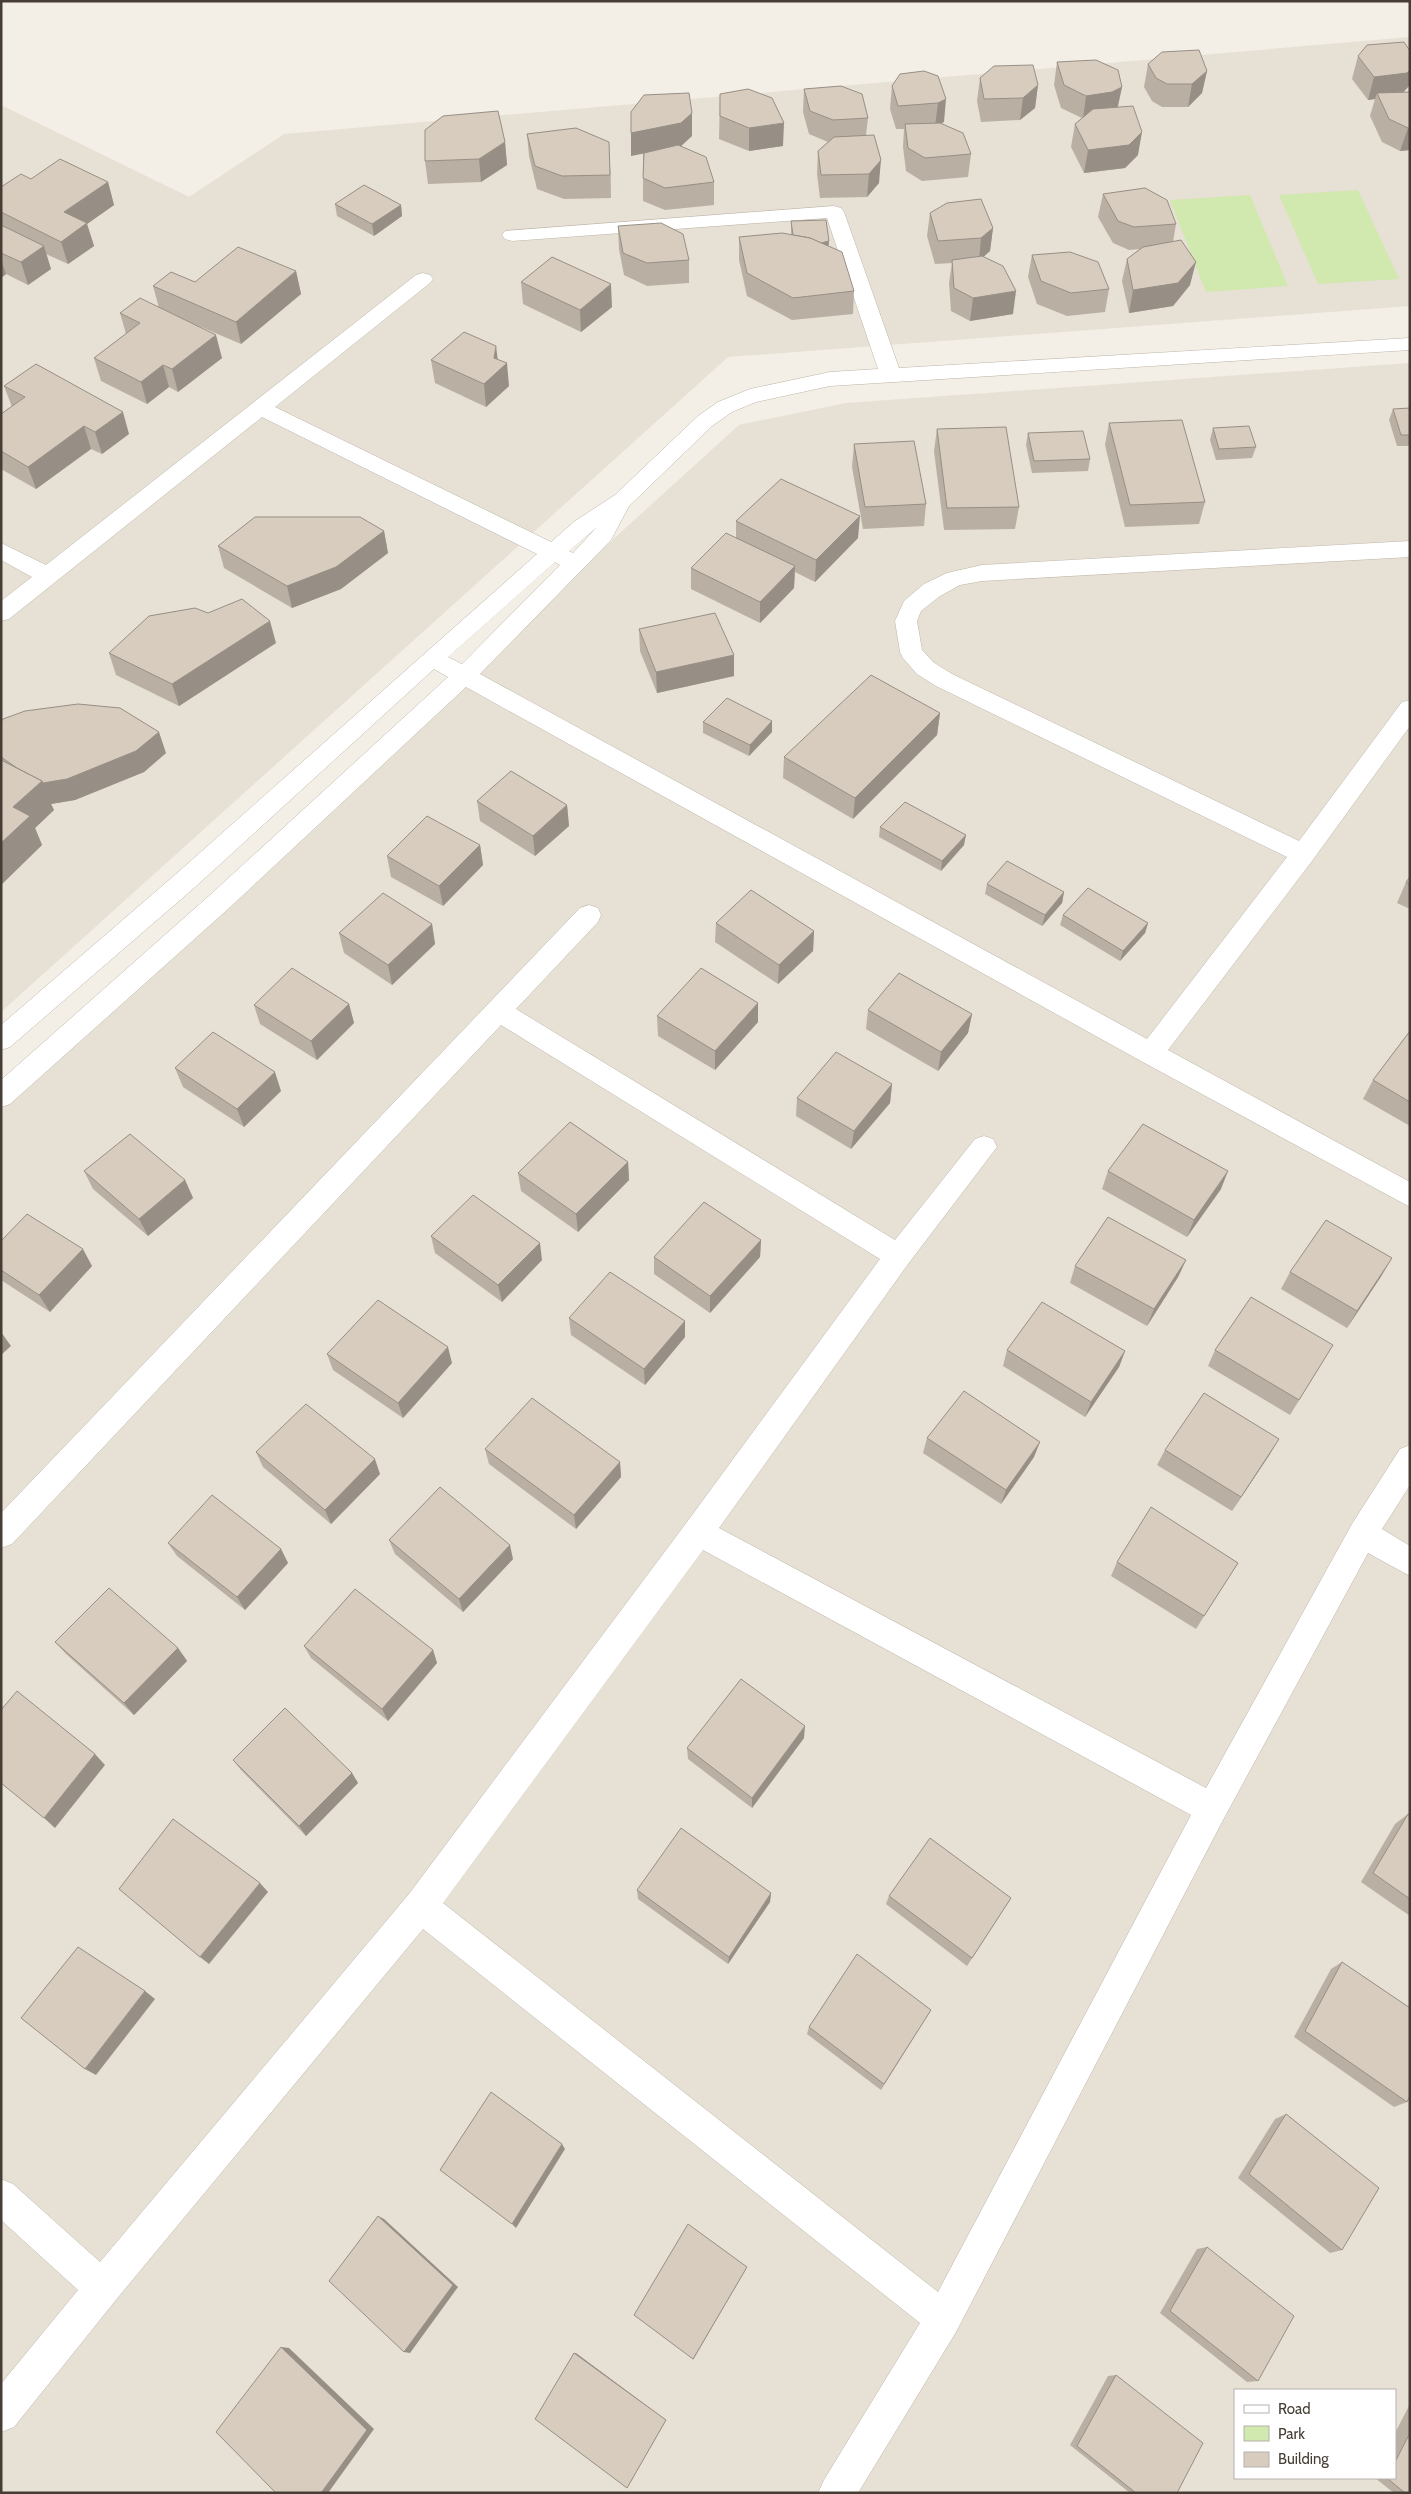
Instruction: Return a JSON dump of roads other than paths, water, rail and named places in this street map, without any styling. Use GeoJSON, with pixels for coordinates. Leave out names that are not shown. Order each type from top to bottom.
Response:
{"type":"FeatureCollection","features":[{"type":"Feature","properties":{"kind":"street"},"geometry":{"type":"LineString","coordinates":[[512,236],[834,212],[891,376]]}},
{"type":"Feature","properties":{"kind":"street"},"geometry":{"type":"LineString","coordinates":[[1,613],[423,279]]}},
{"type":"Feature","properties":{"kind":"street"},"geometry":{"type":"LineString","coordinates":[[1,1040],[185,881],[432,658],[564,557],[603,535],[623,500],[705,421],[725,407],[750,396],[830,379],[1410,344]]}},
{"type":"Feature","properties":{"kind":"street"},"geometry":{"type":"LineString","coordinates":[[261,408],[564,557]]}},
{"type":"Feature","properties":{"kind":"street"},"geometry":{"type":"LineString","coordinates":[[1303,854],[938,676],[925,668],[911,652],[906,620],[912,607],[932,590],[955,578],[982,572],[1410,549]]}},
{"type":"Feature","properties":{"kind":"street"},"geometry":{"type":"LineString","coordinates":[[1,550],[48,576]]}},
{"type":"Feature","properties":{"kind":"street"},"geometry":{"type":"LineString","coordinates":[[1,1096],[219,902],[465,675],[564,557]]}},
{"type":"Feature","properties":{"kind":"street"},"geometry":{"type":"LineString","coordinates":[[432,658],[1410,1196]]}},
{"type":"Feature","properties":{"kind":"street"},"geometry":{"type":"LineString","coordinates":[[1150,1054],[1303,854],[1410,708]]}},
{"type":"Feature","properties":{"kind":"street"},"geometry":{"type":"LineString","coordinates":[[1,1534],[589,915]]}},
{"type":"Feature","properties":{"kind":"street"},"geometry":{"type":"LineString","coordinates":[[497,1010],[898,1256]]}},
{"type":"Feature","properties":{"kind":"street"},"geometry":{"type":"LineString","coordinates":[[1,2414],[102,2288],[421,1906],[698,1532],[898,1256],[984,1147]]}},
{"type":"Feature","properties":{"kind":"street"},"geometry":{"type":"LineString","coordinates":[[838,2493],[943,2319],[1212,1809],[1363,1534],[1410,1458]]}},
{"type":"Feature","properties":{"kind":"street"},"geometry":{"type":"LineString","coordinates":[[698,1532],[1212,1809]]}},
{"type":"Feature","properties":{"kind":"street"},"geometry":{"type":"LineString","coordinates":[[1363,1534],[1410,1562]]}},
{"type":"Feature","properties":{"kind":"street"},"geometry":{"type":"LineString","coordinates":[[421,1906],[943,2319]]}},
{"type":"Feature","properties":{"kind":"street"},"geometry":{"type":"LineString","coordinates":[[1,2196],[102,2288]]}}]}
